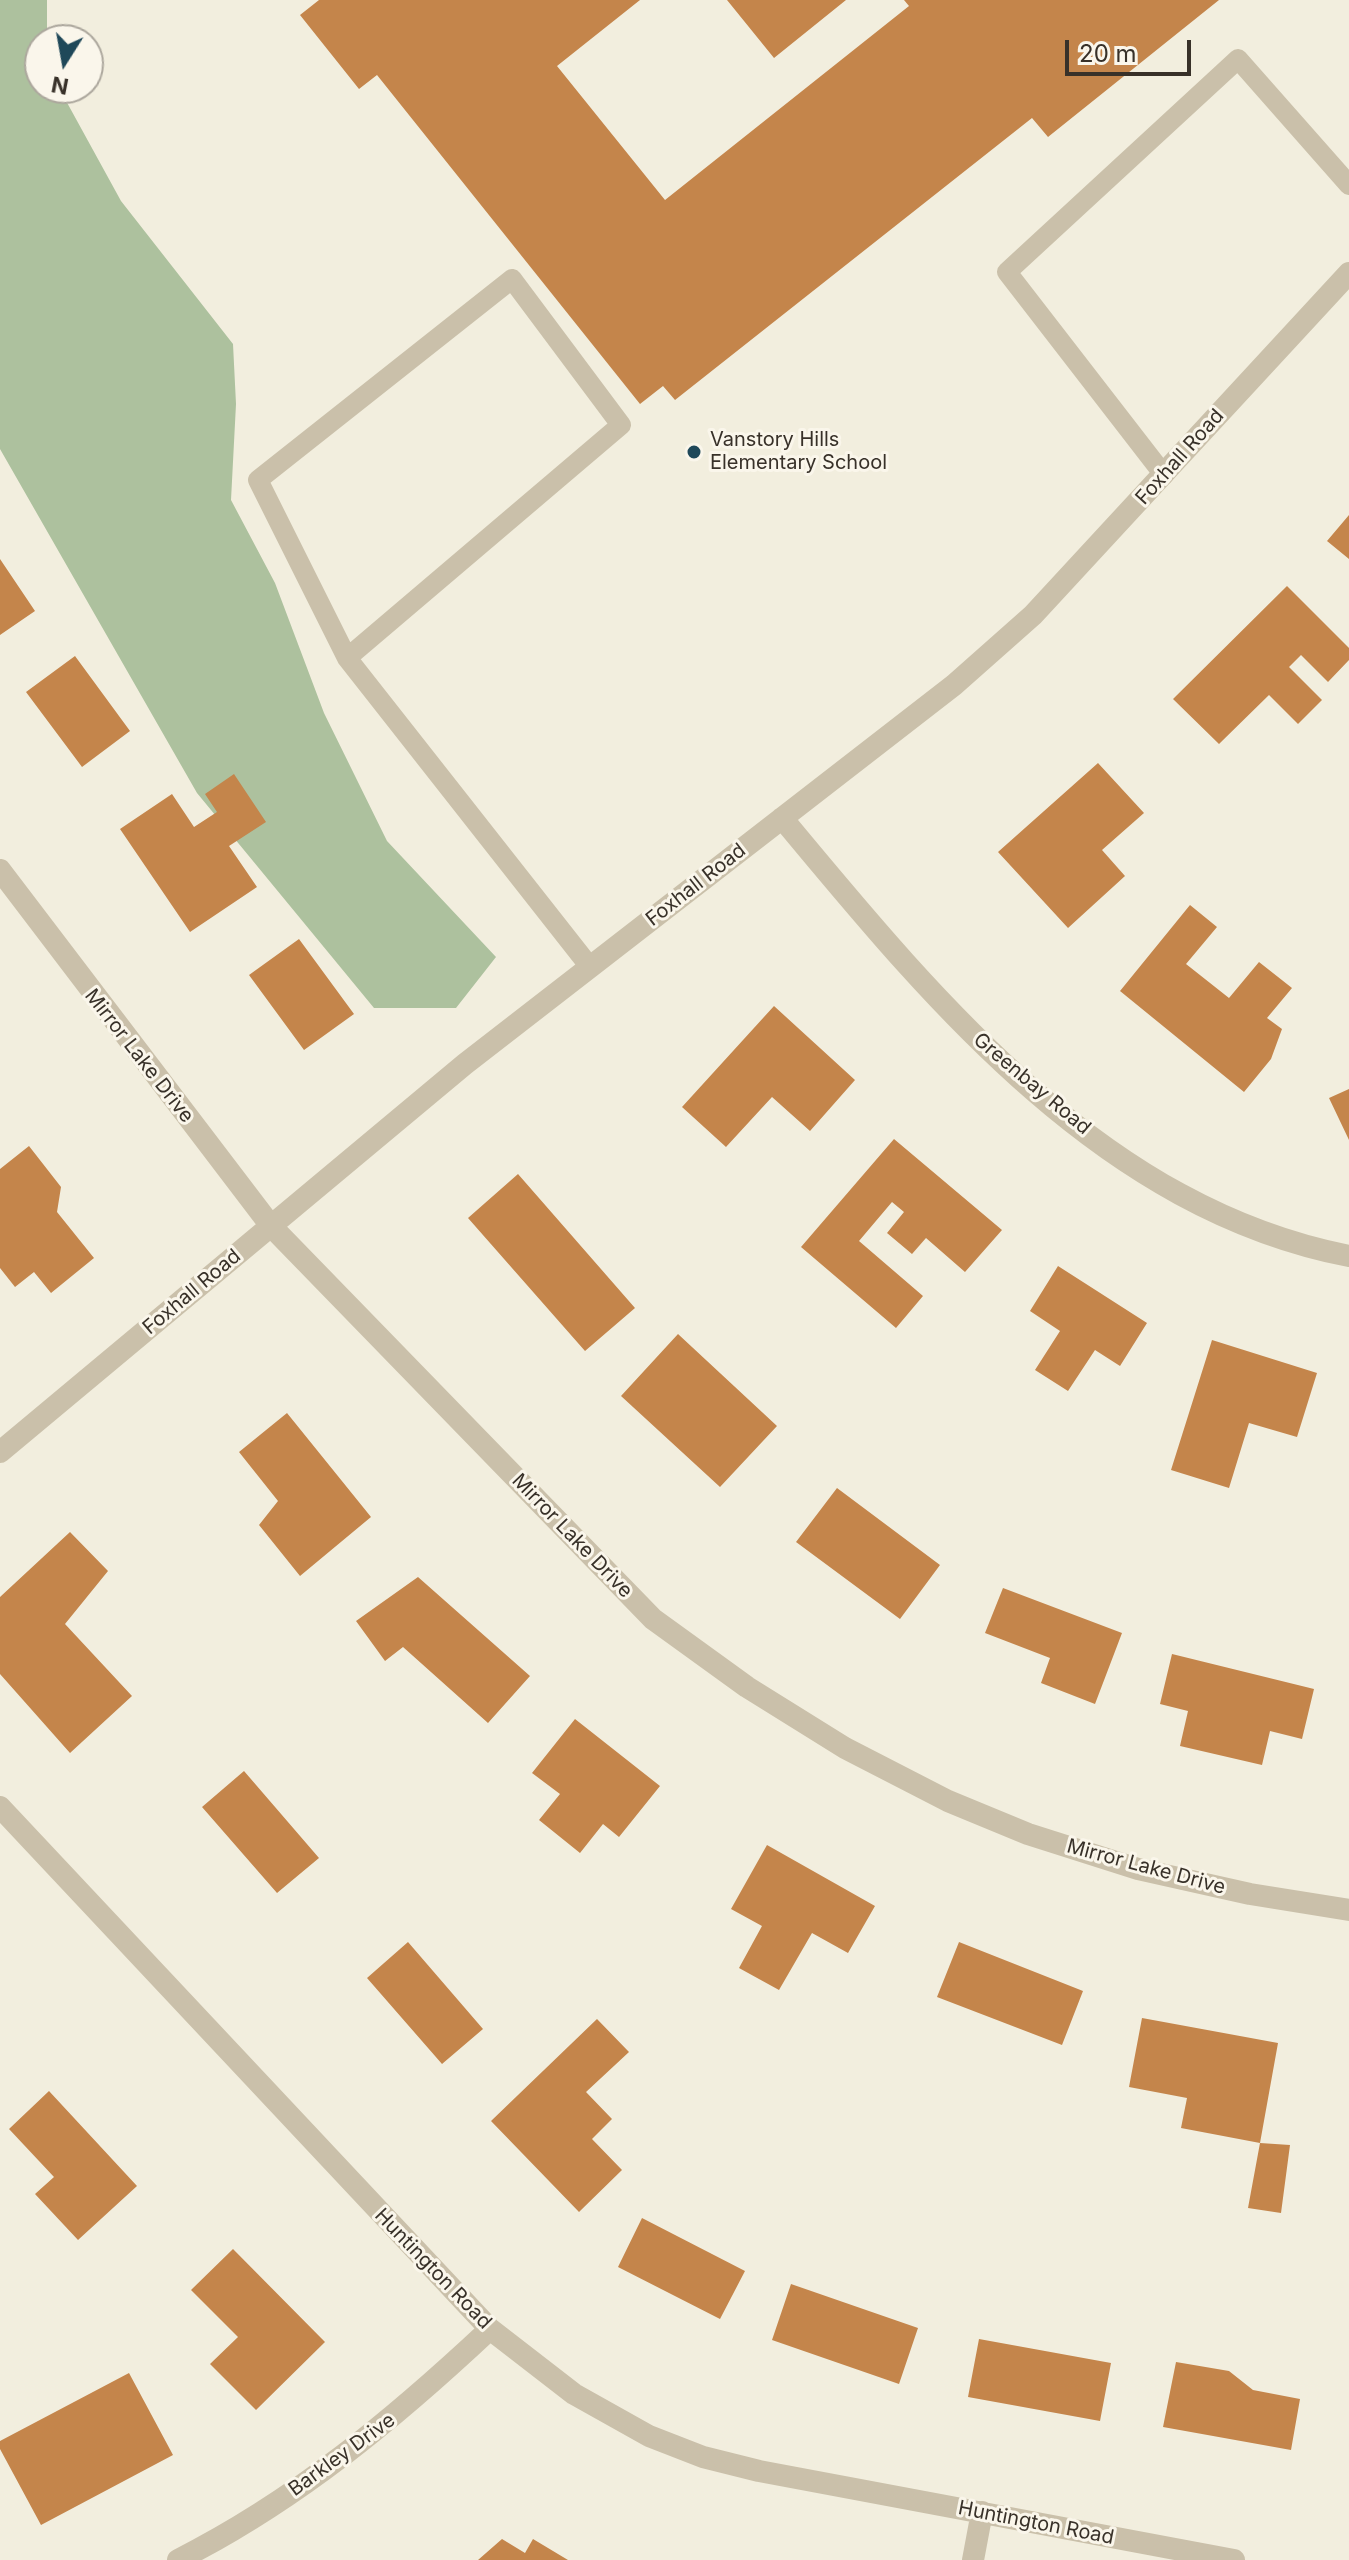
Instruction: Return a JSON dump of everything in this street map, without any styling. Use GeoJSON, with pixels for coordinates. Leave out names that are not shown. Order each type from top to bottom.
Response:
{"type":"FeatureCollection","features":[{"type":"Feature","properties":{"kind":"street","name":"Foxhall Road"},"geometry":{"type":"LineString","coordinates":[[0,1452],[465,1064],[954,685],[1033,615],[1349,273]]}},
{"type":"Feature","properties":{"kind":"street","name":"Greenbay Road"},"geometry":{"type":"LineString","coordinates":[[782,818],[901,961],[981,1043],[1068,1119],[1162,1186],[1239,1225],[1349,1256]]}},
{"type":"Feature","properties":{"kind":"street","name":"Mirror Lake Drive"},"geometry":{"type":"LineString","coordinates":[[0,870],[271,1226],[653,1619],[747,1687],[845,1748],[948,1801],[1028,1834],[1138,1869],[1250,1894],[1349,1910]]}},
{"type":"Feature","properties":{"kind":"street","name":"Huntington Road"},"geometry":{"type":"LineString","coordinates":[[0,1807],[490,2329],[574,2394],[649,2436],[703,2457],[759,2471],[1234,2560]]}},
{"type":"Feature","properties":{"kind":"street","name":"Barkley Drive"},"geometry":{"type":"LineString","coordinates":[[178,2560],[218,2540],[315,2478],[406,2408],[490,2329]]}},
{"type":"Feature","properties":{"kind":"street"},"geometry":{"type":"LineString","coordinates":[[973,2560],[982,2512]]}},
{"type":"Feature","properties":{"kind":"lane"},"geometry":{"type":"LineString","coordinates":[[1164,475],[1007,272],[1238,59],[1349,185]]}},
{"type":"Feature","properties":{"kind":"lane"},"geometry":{"type":"LineString","coordinates":[[347,658],[621,425],[512,279],[258,480],[347,658],[590,967]]}},
{"type":"Feature","properties":{"kind":"green space"},"geometry":{"type":"Polygon","coordinates":[[[0,0],[47,0],[47,24],[24,24],[24,104],[68,104],[121,201],[233,344],[236,404],[231,500],[275,583],[324,713],[387,841],[496,957],[456,1008],[374,1008],[197,793],[0,449],[0,0]]]}},
{"type":"Feature","properties":{"kind":"building"},"geometry":{"type":"Polygon","coordinates":[[[319,0],[640,0],[557,66],[665,200],[909,6],[904,0],[1219,0],[1048,137],[1032,118],[675,400],[663,386],[640,404],[377,75],[359,89],[300,15],[319,0]]]}},
{"type":"Feature","properties":{"kind":"building"},"geometry":{"type":"Polygon","coordinates":[[[727,0],[846,0],[774,58],[727,0]]]}},
{"type":"Feature","properties":{"kind":"building"},"geometry":{"type":"Polygon","coordinates":[[[1349,515],[1349,559],[1327,541],[1349,515]]]}},
{"type":"Feature","properties":{"kind":"building"},"geometry":{"type":"Polygon","coordinates":[[[0,559],[35,611],[0,635],[0,559]]]}},
{"type":"Feature","properties":{"kind":"building"},"geometry":{"type":"Polygon","coordinates":[[[1287,586],[1349,648],[1349,660],[1328,682],[1301,655],[1289,667],[1322,700],[1298,724],[1269,695],[1219,744],[1173,699],[1287,586]]]}},
{"type":"Feature","properties":{"kind":"building"},"geometry":{"type":"Polygon","coordinates":[[[75,656],[130,731],[82,767],[26,692],[75,656]]]}},
{"type":"Feature","properties":{"kind":"building"},"geometry":{"type":"Polygon","coordinates":[[[1098,763],[1144,813],[1102,850],[1125,876],[1068,928],[998,852],[1098,763]]]}},
{"type":"Feature","properties":{"kind":"building"},"geometry":{"type":"Polygon","coordinates":[[[234,774],[266,822],[229,846],[257,887],[190,932],[120,829],[172,794],[194,827],[217,812],[205,794],[234,774]]]}},
{"type":"Feature","properties":{"kind":"building"},"geometry":{"type":"Polygon","coordinates":[[[1190,905],[1217,927],[1186,964],[1229,998],[1259,962],[1292,988],[1267,1018],[1282,1029],[1271,1059],[1244,1092],[1120,991],[1190,905]]]}},
{"type":"Feature","properties":{"kind":"building"},"geometry":{"type":"Polygon","coordinates":[[[299,939],[354,1014],[304,1050],[249,975],[299,939]]]}},
{"type":"Feature","properties":{"kind":"building"},"geometry":{"type":"Polygon","coordinates":[[[774,1006],[855,1080],[810,1131],[772,1097],[726,1147],[682,1107],[774,1006]]]}},
{"type":"Feature","properties":{"kind":"building"},"geometry":{"type":"Polygon","coordinates":[[[1349,1089],[1349,1140],[1329,1098],[1349,1089]]]}},
{"type":"Feature","properties":{"kind":"building"},"geometry":{"type":"Polygon","coordinates":[[[894,1139],[1002,1230],[965,1272],[926,1238],[912,1254],[887,1233],[904,1212],[892,1202],[859,1241],[923,1296],[896,1328],[801,1247],[894,1139]]]}},
{"type":"Feature","properties":{"kind":"building"},"geometry":{"type":"Polygon","coordinates":[[[29,1146],[61,1187],[57,1212],[94,1258],[51,1293],[34,1272],[15,1287],[0,1268],[0,1169],[29,1146]]]}},
{"type":"Feature","properties":{"kind":"building"},"geometry":{"type":"Polygon","coordinates":[[[518,1174],[635,1308],[585,1351],[468,1218],[518,1174]]]}},
{"type":"Feature","properties":{"kind":"building"},"geometry":{"type":"Polygon","coordinates":[[[1058,1266],[1147,1323],[1120,1366],[1095,1350],[1068,1391],[1035,1370],[1060,1331],[1030,1311],[1058,1266]]]}},
{"type":"Feature","properties":{"kind":"building"},"geometry":{"type":"Polygon","coordinates":[[[678,1334],[777,1426],[720,1487],[621,1396],[678,1334]]]}},
{"type":"Feature","properties":{"kind":"building"},"geometry":{"type":"Polygon","coordinates":[[[1212,1340],[1317,1373],[1297,1437],[1249,1423],[1229,1488],[1171,1470],[1212,1340]]]}},
{"type":"Feature","properties":{"kind":"building"},"geometry":{"type":"Polygon","coordinates":[[[287,1413],[371,1517],[300,1576],[259,1525],[278,1501],[239,1452],[287,1413]]]}},
{"type":"Feature","properties":{"kind":"building"},"geometry":{"type":"Polygon","coordinates":[[[837,1488],[940,1565],[900,1619],[796,1542],[837,1488]]]}},
{"type":"Feature","properties":{"kind":"building"},"geometry":{"type":"Polygon","coordinates":[[[70,1532],[108,1571],[65,1624],[132,1696],[70,1753],[0,1674],[0,1597],[70,1532]]]}},
{"type":"Feature","properties":{"kind":"building"},"geometry":{"type":"Polygon","coordinates":[[[418,1577],[530,1676],[488,1723],[403,1647],[385,1661],[356,1621],[418,1577]]]}},
{"type":"Feature","properties":{"kind":"building"},"geometry":{"type":"Polygon","coordinates":[[[1003,1588],[1122,1633],[1095,1704],[1041,1683],[1050,1658],[985,1633],[1003,1588]]]}},
{"type":"Feature","properties":{"kind":"building"},"geometry":{"type":"Polygon","coordinates":[[[1172,1654],[1314,1689],[1302,1739],[1270,1731],[1262,1765],[1180,1746],[1188,1711],[1160,1704],[1172,1654]]]}},
{"type":"Feature","properties":{"kind":"building"},"geometry":{"type":"Polygon","coordinates":[[[575,1719],[660,1786],[619,1837],[603,1824],[580,1853],[539,1820],[560,1794],[532,1773],[575,1719]]]}},
{"type":"Feature","properties":{"kind":"building"},"geometry":{"type":"Polygon","coordinates":[[[244,1771],[319,1858],[277,1893],[202,1807],[244,1771]]]}},
{"type":"Feature","properties":{"kind":"building"},"geometry":{"type":"Polygon","coordinates":[[[767,1845],[875,1906],[848,1953],[812,1933],[779,1990],[739,1968],[762,1926],[731,1909],[767,1845]]]}},
{"type":"Feature","properties":{"kind":"building"},"geometry":{"type":"Polygon","coordinates":[[[408,1942],[483,2029],[442,2064],[367,1978],[408,1942]]]}},
{"type":"Feature","properties":{"kind":"building"},"geometry":{"type":"Polygon","coordinates":[[[959,1942],[1083,1991],[1062,2045],[937,1997],[959,1942]]]}},
{"type":"Feature","properties":{"kind":"building"},"geometry":{"type":"Polygon","coordinates":[[[1142,2018],[1278,2043],[1260,2143],[1181,2128],[1187,2098],[1129,2087],[1142,2018]]]}},
{"type":"Feature","properties":{"kind":"building"},"geometry":{"type":"Polygon","coordinates":[[[597,2019],[629,2052],[586,2092],[612,2119],[592,2139],[622,2170],[579,2212],[491,2121],[597,2019]]]}},
{"type":"Feature","properties":{"kind":"building"},"geometry":{"type":"Polygon","coordinates":[[[49,2091],[137,2186],[78,2240],[35,2194],[54,2177],[9,2129],[49,2091]]]}},
{"type":"Feature","properties":{"kind":"building"},"geometry":{"type":"Polygon","coordinates":[[[1260,2143],[1290,2145],[1281,2213],[1248,2208],[1260,2143]]]}},
{"type":"Feature","properties":{"kind":"building"},"geometry":{"type":"Polygon","coordinates":[[[642,2218],[745,2271],[720,2319],[618,2267],[642,2218]]]}},
{"type":"Feature","properties":{"kind":"building"},"geometry":{"type":"Polygon","coordinates":[[[233,2249],[325,2342],[256,2410],[210,2364],[238,2337],[191,2290],[233,2249]]]}},
{"type":"Feature","properties":{"kind":"building"},"geometry":{"type":"Polygon","coordinates":[[[791,2284],[918,2328],[899,2384],[772,2340],[791,2284]]]}},
{"type":"Feature","properties":{"kind":"building"},"geometry":{"type":"Polygon","coordinates":[[[979,2339],[1111,2363],[1100,2421],[968,2397],[979,2339]]]}},
{"type":"Feature","properties":{"kind":"building"},"geometry":{"type":"Polygon","coordinates":[[[1176,2362],[1229,2371],[1253,2390],[1300,2399],[1291,2450],[1163,2427],[1176,2362]]]}},
{"type":"Feature","properties":{"kind":"building"},"geometry":{"type":"Polygon","coordinates":[[[129,2373],[173,2455],[41,2525],[0,2449],[0,2441],[129,2373]]]}},
{"type":"Feature","properties":{"kind":"building"},"geometry":{"type":"Polygon","coordinates":[[[502,2539],[525,2553],[533,2539],[568,2560],[478,2560],[502,2539]]]}},
{"type":"Feature","properties":{"kind":"place","name":"Vanstory Hills Elementary School"},"geometry":{"type":"Point","coordinates":[694,452]}}]}
